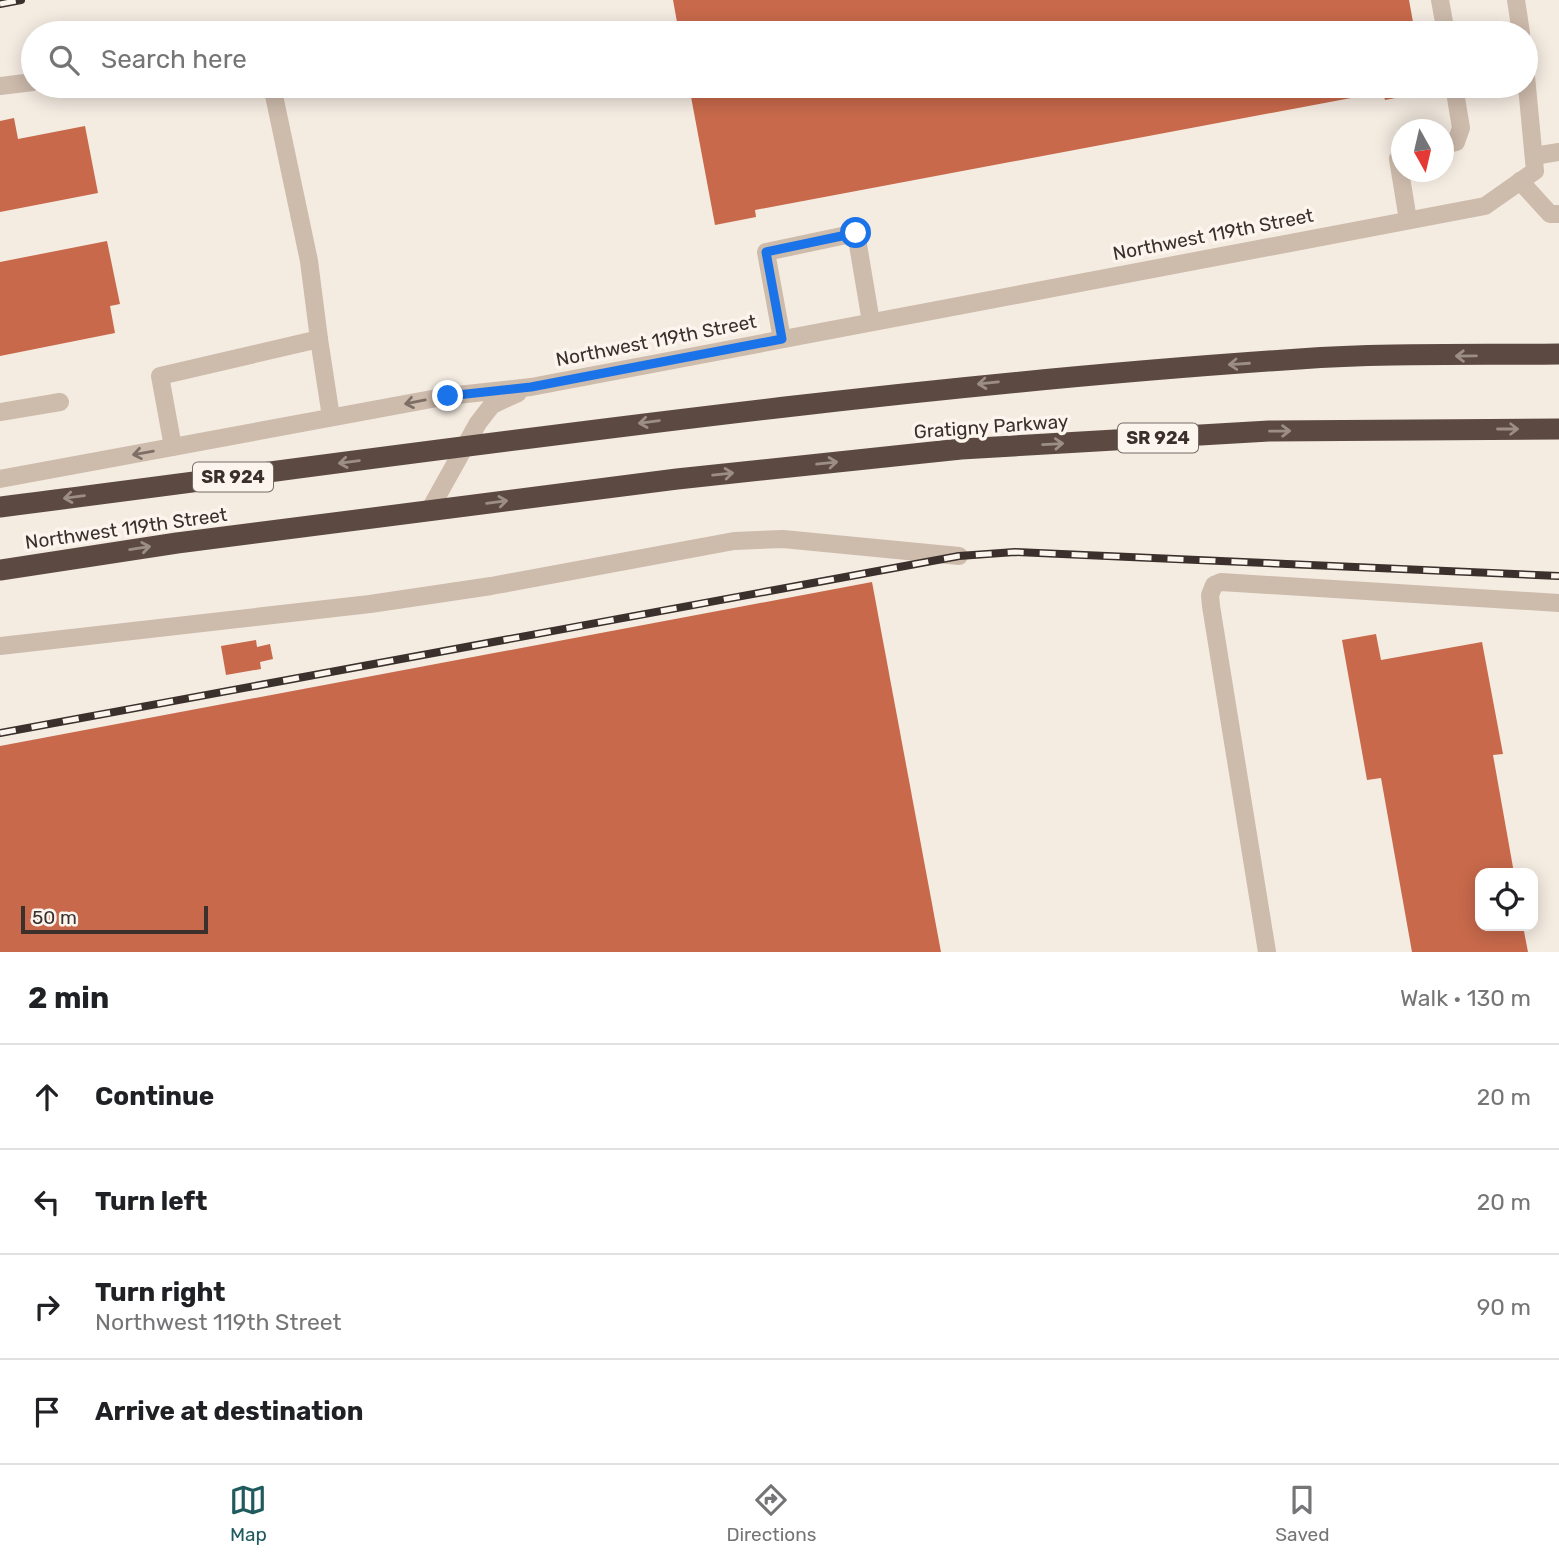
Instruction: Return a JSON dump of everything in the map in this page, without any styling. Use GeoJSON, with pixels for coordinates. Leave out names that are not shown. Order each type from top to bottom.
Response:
{"type":"FeatureCollection","features":[{"type":"Feature","properties":{"kind":"highway","name":"Gratigny Parkway"},"geometry":{"type":"LineString","coordinates":[[465,446],[685,417],[1006,381],[1304,359],[1559,354]]}},
{"type":"Feature","properties":{"kind":"highway","name":"Gratigny Parkway"},"geometry":{"type":"LineString","coordinates":[[429,511],[677,479],[961,449],[1269,431],[1559,429]]}},
{"type":"Feature","properties":{"kind":"highway","name":"Northwest 119th Street"},"geometry":{"type":"LineString","coordinates":[[0,507],[465,446]]}},
{"type":"Feature","properties":{"kind":"highway","name":"Northwest 119th Street"},"geometry":{"type":"LineString","coordinates":[[0,570],[177,543],[429,511]]}},
{"type":"Feature","properties":{"kind":"street"},"geometry":{"type":"LineString","coordinates":[[1440,0],[1444,21]]}},
{"type":"Feature","properties":{"kind":"street"},"geometry":{"type":"LineString","coordinates":[[1516,0],[1519,21]]}},
{"type":"Feature","properties":{"kind":"street"},"geometry":{"type":"LineString","coordinates":[[0,86],[21,83]]}},
{"type":"Feature","properties":{"kind":"street"},"geometry":{"type":"LineString","coordinates":[[275,98],[309,261],[331,417]]}},
{"type":"Feature","properties":{"kind":"street"},"geometry":{"type":"LineString","coordinates":[[1454,142],[1461,128],[1456,98]]}},
{"type":"Feature","properties":{"kind":"street"},"geometry":{"type":"LineString","coordinates":[[1528,98],[1535,171],[1520,181],[1550,214],[1559,214]]}},
{"type":"Feature","properties":{"kind":"street"},"geometry":{"type":"LineString","coordinates":[[1534,156],[1559,152]]}},
{"type":"Feature","properties":{"kind":"street","name":"Northwest 119th Street"},"geometry":{"type":"LineString","coordinates":[[0,479],[448,396],[531,387],[1485,205],[1520,181]]}},
{"type":"Feature","properties":{"kind":"street"},"geometry":{"type":"LineString","coordinates":[[1402,182],[1408,220]]}},
{"type":"Feature","properties":{"kind":"street"},"geometry":{"type":"LineString","coordinates":[[782,339],[766,252],[856,233],[871,322]]}},
{"type":"Feature","properties":{"kind":"street"},"geometry":{"type":"LineString","coordinates":[[173,447],[160,376],[318,339]]}},
{"type":"Feature","properties":{"kind":"street"},"geometry":{"type":"LineString","coordinates":[[429,511],[465,446],[492,405],[531,387]]}},
{"type":"Feature","properties":{"kind":"street"},"geometry":{"type":"LineString","coordinates":[[0,412],[60,402]]}},
{"type":"Feature","properties":{"kind":"street"},"geometry":{"type":"LineString","coordinates":[[0,646],[370,604],[491,586],[734,541],[783,538],[959,556]]}},
{"type":"Feature","properties":{"kind":"street"},"geometry":{"type":"LineString","coordinates":[[1267,952],[1211,606],[1210,595],[1214,585],[1221,582],[1559,603]]}},
{"type":"Feature","properties":{"kind":"building"},"geometry":{"type":"Polygon","coordinates":[[[673,0],[1409,0],[1413,21],[677,21],[673,0]]]}},
{"type":"Feature","properties":{"kind":"building"},"geometry":{"type":"Polygon","coordinates":[[[691,98],[1351,98],[755,210],[756,217],[715,225],[691,98]]]}},
{"type":"Feature","properties":{"kind":"building"},"geometry":{"type":"Polygon","coordinates":[[[14,118],[18,139],[85,126],[98,193],[0,212],[0,121],[14,118]]]}},
{"type":"Feature","properties":{"kind":"building"},"geometry":{"type":"Polygon","coordinates":[[[107,241],[120,304],[110,306],[115,333],[0,356],[0,262],[107,241]]]}},
{"type":"Feature","properties":{"kind":"building"},"geometry":{"type":"Polygon","coordinates":[[[872,582],[941,952],[0,952],[0,746],[872,582]]]}},
{"type":"Feature","properties":{"kind":"building"},"geometry":{"type":"Polygon","coordinates":[[[1376,634],[1381,660],[1482,642],[1503,754],[1493,755],[1513,868],[1475,868],[1475,931],[1524,931],[1528,952],[1412,952],[1381,778],[1367,780],[1342,640],[1376,634]]]}},
{"type":"Feature","properties":{"kind":"building"},"geometry":{"type":"Polygon","coordinates":[[[256,640],[257,647],[270,644],[273,659],[260,662],[261,669],[226,675],[221,646],[256,640]]]}},
{"type":"Feature","properties":{"kind":"railway"},"geometry":{"type":"LineString","coordinates":[[0,4],[21,0]]}},
{"type":"Feature","properties":{"kind":"railway"},"geometry":{"type":"LineString","coordinates":[[0,733],[959,556],[1015,552],[1559,576]]}},
{"type":"Feature","properties":{"kind":"route"},"geometry":{"type":"LineString","coordinates":[[448,396],[531,387],[782,339],[766,252],[856,233]]}}]}
